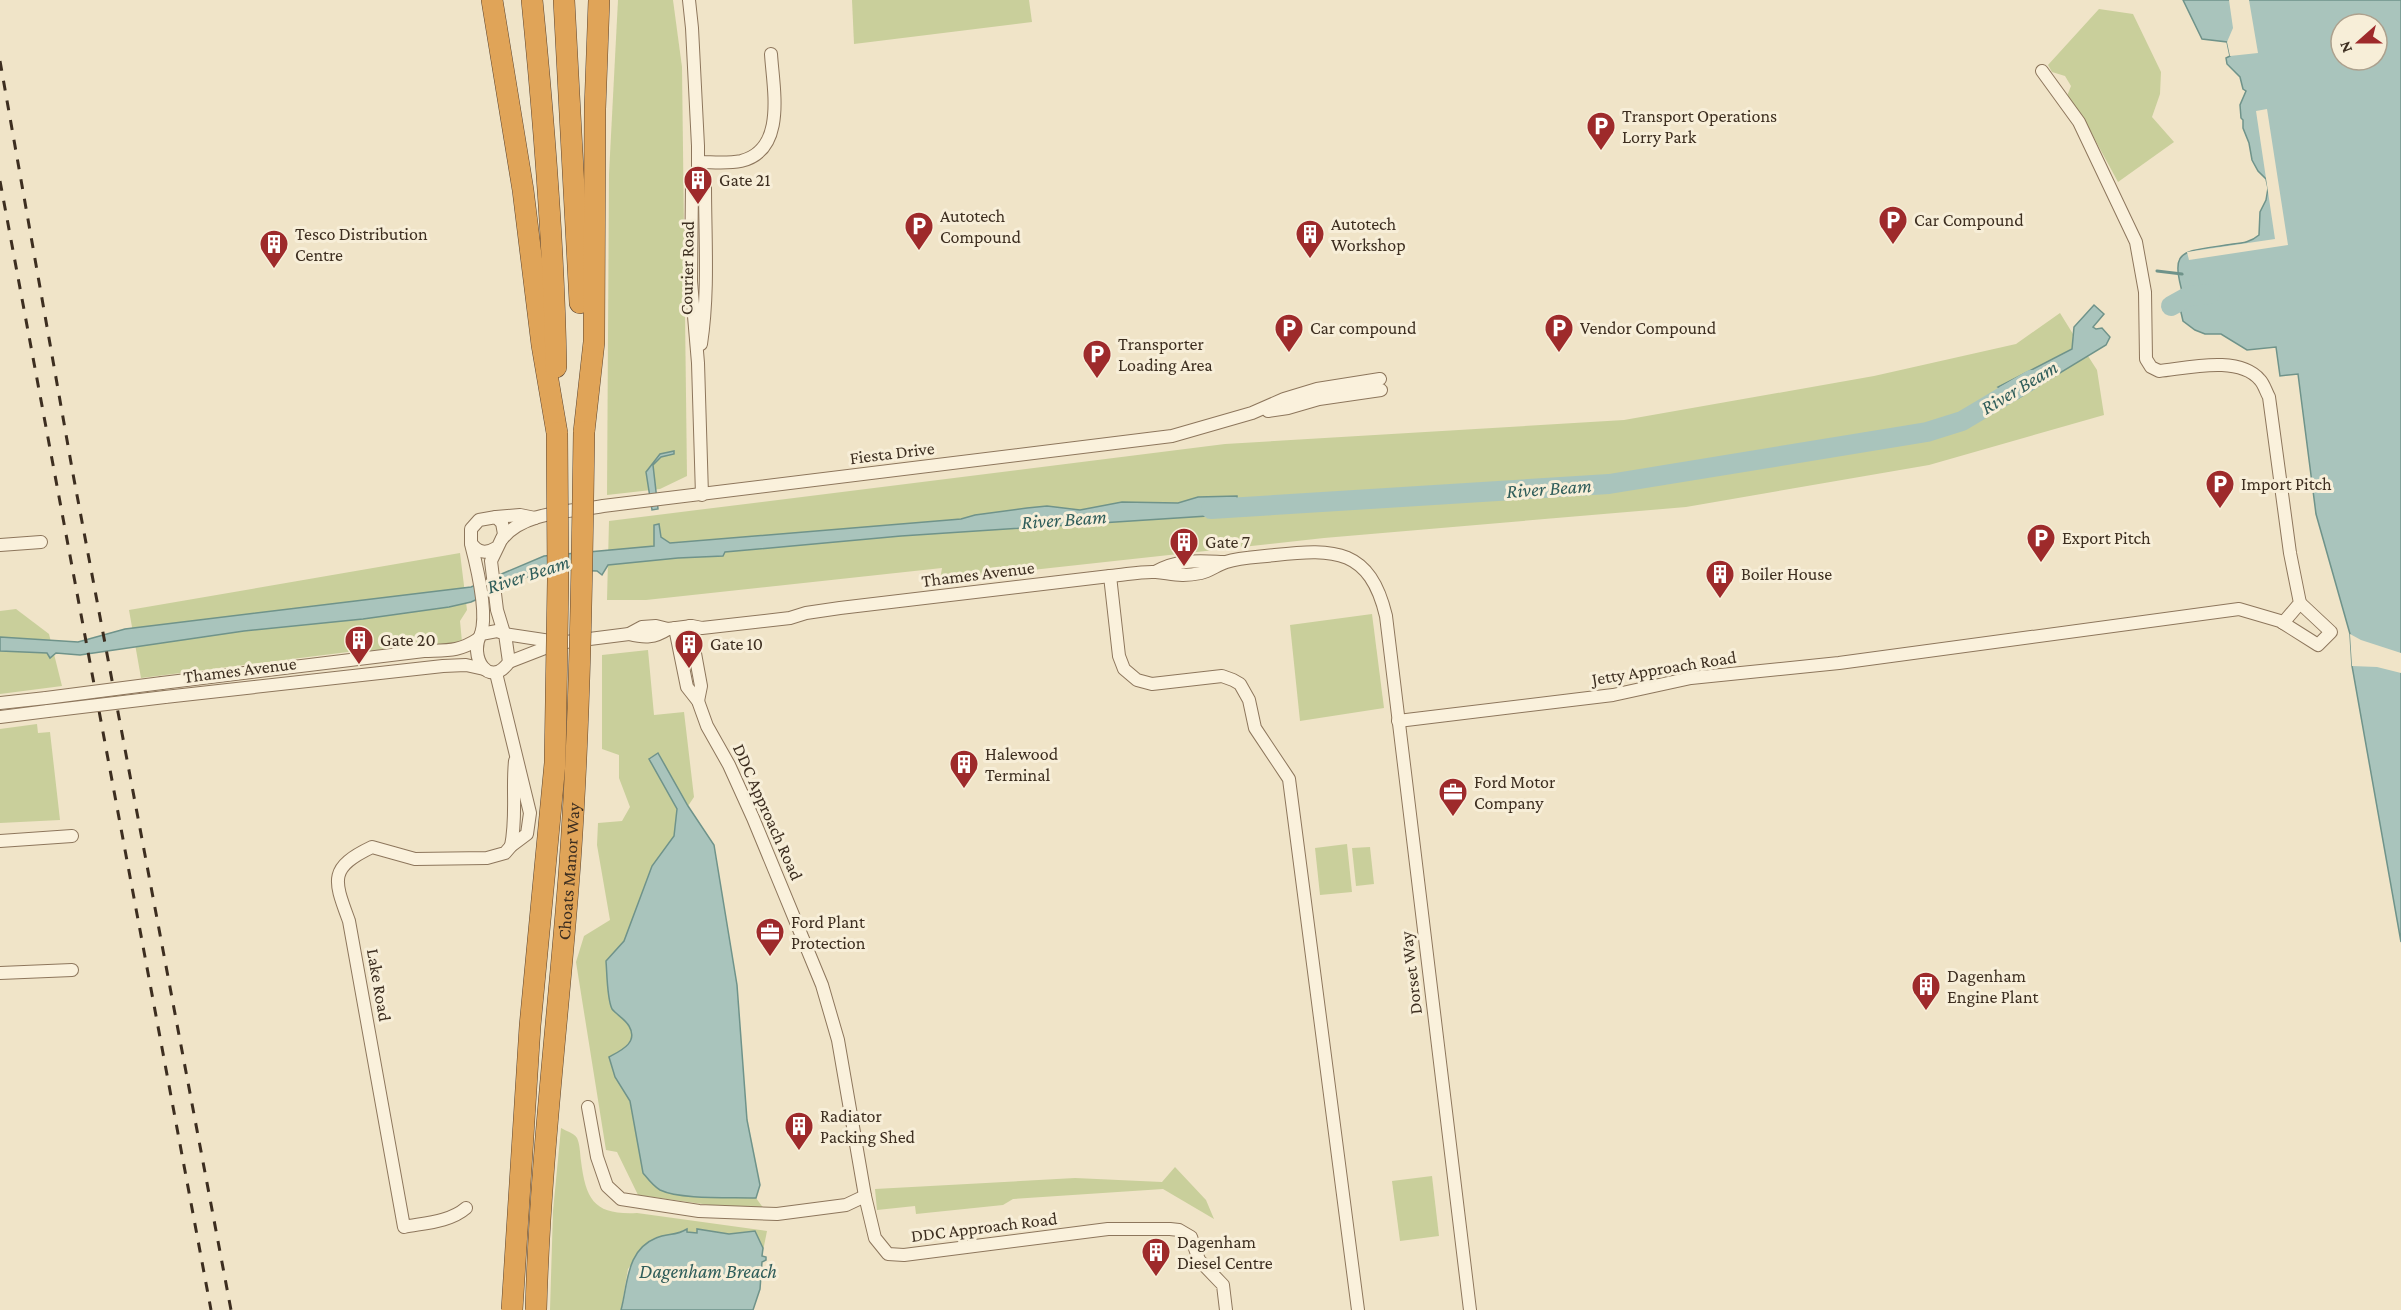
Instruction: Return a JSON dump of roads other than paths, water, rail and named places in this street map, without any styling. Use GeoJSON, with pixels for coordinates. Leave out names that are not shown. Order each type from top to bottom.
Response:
{"type":"FeatureCollection","features":[{"type":"Feature","properties":{"kind":"highway"},"geometry":{"type":"LineString","coordinates":[[492,0],[557,433]]}},
{"type":"Feature","properties":{"kind":"highway"},"geometry":{"type":"LineString","coordinates":[[532,0],[546,148],[555,293],[557,433]]}},
{"type":"Feature","properties":{"kind":"highway"},"geometry":{"type":"LineString","coordinates":[[564,0],[579,271],[584,432]]}},
{"type":"Feature","properties":{"kind":"highway"},"geometry":{"type":"LineString","coordinates":[[584,432],[594,342],[598,0]]}},
{"type":"Feature","properties":{"kind":"highway","name":"Choats Manor Way"},"geometry":{"type":"LineString","coordinates":[[536,1310],[550,1076],[571,852],[581,612],[584,432]]}},
{"type":"Feature","properties":{"kind":"highway","name":"Choats Manor Way"},"geometry":{"type":"LineString","coordinates":[[512,1310],[530,1026],[555,763],[558,580],[557,433]]}},
{"type":"Feature","properties":{"kind":"street","name":"Courier Road"},"geometry":{"type":"LineString","coordinates":[[689,0],[697,100],[698,168],[692,185],[691,201],[692,303],[698,363],[702,495]]}},
{"type":"Feature","properties":{"kind":"street"},"geometry":{"type":"LineString","coordinates":[[698,168],[743,160],[757,153],[765,145],[771,132],[775,112],[771,54]]}},
{"type":"Feature","properties":{"kind":"street"},"geometry":{"type":"LineString","coordinates":[[2042,71],[2079,122],[2136,242],[2145,292],[2145,353],[2148,364],[2154,370],[2159,371],[2231,364],[2246,368],[2261,380],[2269,397],[2290,554],[2300,603],[2283,623]]}},
{"type":"Feature","properties":{"kind":"street","name":"Fiesta Drive"},"geometry":{"type":"LineString","coordinates":[[499,543],[511,530],[535,518],[663,499],[1172,436],[1252,413],[1284,399],[1317,389],[1381,385]]}},
{"type":"Feature","properties":{"kind":"street","name":"Fiesta Drive"},"geometry":{"type":"LineString","coordinates":[[496,517],[520,515],[535,518]]}},
{"type":"Feature","properties":{"kind":"street"},"geometry":{"type":"LineString","coordinates":[[496,517],[503,529],[491,561],[497,610],[505,633],[509,662],[490,671],[478,658],[479,637],[484,622],[478,574],[471,543],[471,529],[481,518],[496,517]]}},
{"type":"Feature","properties":{"kind":"street"},"geometry":{"type":"LineString","coordinates":[[0,545],[41,542]]}},
{"type":"Feature","properties":{"kind":"street"},"geometry":{"type":"LineString","coordinates":[[471,543],[477,550],[489,552],[499,543]]}},
{"type":"Feature","properties":{"kind":"street","name":"Thames Avenue"},"geometry":{"type":"LineString","coordinates":[[509,662],[558,643],[629,634],[643,637],[658,635],[671,628],[691,626],[701,621],[790,610],[806,613],[1110,576],[1155,572],[1175,576],[1187,575],[1203,573],[1226,562],[1308,551],[1348,556],[1368,574],[1383,603],[1388,632]]}},
{"type":"Feature","properties":{"kind":"street"},"geometry":{"type":"LineString","coordinates":[[1110,576],[1119,656],[1124,669],[1137,680],[1152,684],[1222,676],[1240,684],[1249,700],[1255,728],[1289,779],[1358,1310]]}},
{"type":"Feature","properties":{"kind":"street","name":"Jetty Approach Road"},"geometry":{"type":"LineString","coordinates":[[1398,721],[1613,695],[1691,678],[1935,651],[2239,609],[2283,623],[2318,645],[2331,633],[2300,603]]}},
{"type":"Feature","properties":{"kind":"street"},"geometry":{"type":"LineString","coordinates":[[691,626],[701,686],[698,701]]}},
{"type":"Feature","properties":{"kind":"street"},"geometry":{"type":"LineString","coordinates":[[671,628],[685,681],[698,701]]}},
{"type":"Feature","properties":{"kind":"street"},"geometry":{"type":"LineString","coordinates":[[479,637],[492,630],[505,633]]}},
{"type":"Feature","properties":{"kind":"street","name":"Dorset Way"},"geometry":{"type":"LineString","coordinates":[[1388,632],[1470,1310]]}},
{"type":"Feature","properties":{"kind":"street","name":"Thames Avenue"},"geometry":{"type":"LineString","coordinates":[[505,633],[558,643]]}},
{"type":"Feature","properties":{"kind":"street","name":"Thames Avenue"},"geometry":{"type":"LineString","coordinates":[[0,703],[424,651],[454,650],[465,648],[479,637]]}},
{"type":"Feature","properties":{"kind":"street","name":"Thames Avenue"},"geometry":{"type":"LineString","coordinates":[[0,717],[442,666],[466,665],[490,671]]}},
{"type":"Feature","properties":{"kind":"street","name":"Lake Road"},"geometry":{"type":"LineString","coordinates":[[466,1208],[445,1219],[404,1227],[349,921],[337,887],[342,865],[355,855],[372,847],[416,859],[487,858],[505,853],[527,834],[530,813],[521,771],[490,671]]}},
{"type":"Feature","properties":{"kind":"street","name":"DDC Approach Road"},"geometry":{"type":"LineString","coordinates":[[698,701],[707,726],[723,753],[753,818],[822,985],[838,1040],[875,1238],[882,1249],[894,1255],[1108,1230],[1179,1230],[1191,1237],[1199,1260],[1222,1285],[1226,1310]]}},
{"type":"Feature","properties":{"kind":"street"},"geometry":{"type":"LineString","coordinates":[[0,841],[72,836]]}},
{"type":"Feature","properties":{"kind":"street"},"geometry":{"type":"LineString","coordinates":[[0,973],[72,970]]}},
{"type":"Feature","properties":{"kind":"street"},"geometry":{"type":"LineString","coordinates":[[588,1107],[597,1157],[607,1186],[621,1199],[699,1211],[777,1214],[846,1205],[866,1196]]}},
{"type":"Feature","properties":{"kind":"water"},"geometry":{"type":"Polygon","coordinates":[[[2183,0],[2401,0],[2401,942],[2352,666],[2350,634],[2316,514],[2298,374],[2280,376],[2276,347],[2247,350],[2221,334],[2205,334],[2195,330],[2183,321],[2180,308],[2186,306],[2178,273],[2178,263],[2182,256],[2199,249],[2247,242],[2259,235],[2260,212],[2266,200],[2268,188],[2266,179],[2252,160],[2241,118],[2240,105],[2246,91],[2243,89],[2240,77],[2227,64],[2226,58],[2230,56],[2227,42],[2202,39],[2183,0]]]}},
{"type":"Feature","properties":{"kind":"water"},"geometry":{"type":"Polygon","coordinates":[[[2094,305],[2104,314],[2093,327],[2102,328],[2110,337],[2106,345],[2017,399],[1998,387],[2072,349],[2074,327],[2094,305]]]}},
{"type":"Feature","properties":{"kind":"water"},"geometry":{"type":"Polygon","coordinates":[[[674,451],[674,454],[661,457],[653,465],[658,509],[652,510],[646,472],[660,454],[674,451]]]}},
{"type":"Feature","properties":{"kind":"water"},"geometry":{"type":"Polygon","coordinates":[[[1237,496],[1238,514],[901,536],[725,552],[723,556],[608,565],[602,575],[597,571],[545,569],[471,602],[449,607],[363,619],[244,631],[80,655],[56,653],[50,658],[47,653],[0,651],[0,637],[78,642],[125,629],[471,587],[544,556],[654,546],[654,525],[659,524],[661,537],[670,543],[961,519],[975,515],[1047,506],[1080,510],[1122,502],[1178,503],[1198,497],[1237,496]]]}},
{"type":"Feature","properties":{"kind":"water"},"geometry":{"type":"Polygon","coordinates":[[[658,753],[688,806],[714,845],[737,985],[747,1120],[760,1185],[756,1198],[680,1195],[660,1190],[653,1184],[643,1173],[630,1101],[615,1077],[609,1057],[627,1046],[632,1037],[629,1026],[610,1005],[606,961],[624,941],[652,866],[674,836],[677,809],[649,759],[658,753]]]}},
{"type":"Feature","properties":{"kind":"water","name":"Dagenham Breach"},"geometry":{"type":"Polygon","coordinates":[[[687,1229],[687,1232],[697,1233],[697,1229],[729,1234],[755,1231],[763,1248],[762,1256],[766,1257],[766,1260],[762,1262],[760,1289],[753,1310],[621,1310],[630,1269],[639,1251],[646,1243],[656,1238],[687,1229]]]}},
{"type":"Feature","properties":{"kind":"waterway"},"geometry":{"type":"LineString","coordinates":[[2157,271],[2182,274]]}},
{"type":"Feature","properties":{"kind":"waterway","name":"River Beam"},"geometry":{"type":"LineString","coordinates":[[2171,306],[2189,296],[2210,294]]}},
{"type":"Feature","properties":{"kind":"waterway","name":"River Beam"},"geometry":{"type":"LineString","coordinates":[[1211,509],[1609,484],[1927,432],[1962,421],[2031,380]]}},
{"type":"Feature","properties":{"kind":"railway"},"geometry":{"type":"LineString","coordinates":[[0,61],[73,474],[231,1310]]}},
{"type":"Feature","properties":{"kind":"railway"},"geometry":{"type":"LineString","coordinates":[[0,181],[211,1310]]}},
{"type":"Feature","properties":{"kind":"place","name":"Transport Operations Lorry Park"},"geometry":{"type":"Point","coordinates":[1601,152]}},
{"type":"Feature","properties":{"kind":"place","name":"Gate 21"},"geometry":{"type":"Point","coordinates":[698,206]}},
{"type":"Feature","properties":{"kind":"place","name":"Car Compound"},"geometry":{"type":"Point","coordinates":[1893,246]}},
{"type":"Feature","properties":{"kind":"place","name":"Autotech Compound"},"geometry":{"type":"Point","coordinates":[919,252]}},
{"type":"Feature","properties":{"kind":"place","name":"Autotech Workshop"},"geometry":{"type":"Point","coordinates":[1310,260]}},
{"type":"Feature","properties":{"kind":"place","name":"Tesco Distribution Centre"},"geometry":{"type":"Point","coordinates":[274,270]}},
{"type":"Feature","properties":{"kind":"place","name":"Car compound"},"geometry":{"type":"Point","coordinates":[1289,354]}},
{"type":"Feature","properties":{"kind":"place","name":"Vendor Compound"},"geometry":{"type":"Point","coordinates":[1559,354]}},
{"type":"Feature","properties":{"kind":"place","name":"Transporter Loading Area"},"geometry":{"type":"Point","coordinates":[1097,380]}},
{"type":"Feature","properties":{"kind":"place","name":"Import Pitch"},"geometry":{"type":"Point","coordinates":[2220,510]}},
{"type":"Feature","properties":{"kind":"place","name":"Export Pitch"},"geometry":{"type":"Point","coordinates":[2041,564]}},
{"type":"Feature","properties":{"kind":"place","name":"Gate 7"},"geometry":{"type":"Point","coordinates":[1184,568]}},
{"type":"Feature","properties":{"kind":"place","name":"Boiler House"},"geometry":{"type":"Point","coordinates":[1720,600]}},
{"type":"Feature","properties":{"kind":"place","name":"Gate 20"},"geometry":{"type":"Point","coordinates":[359,666]}},
{"type":"Feature","properties":{"kind":"place","name":"Gate 10"},"geometry":{"type":"Point","coordinates":[689,670]}},
{"type":"Feature","properties":{"kind":"place","name":"Halewood Terminal"},"geometry":{"type":"Point","coordinates":[964,790]}},
{"type":"Feature","properties":{"kind":"place","name":"Ford Motor Company"},"geometry":{"type":"Point","coordinates":[1453,818]}},
{"type":"Feature","properties":{"kind":"place","name":"Ford Plant Protection"},"geometry":{"type":"Point","coordinates":[770,958]}},
{"type":"Feature","properties":{"kind":"place","name":"Dagenham Engine Plant"},"geometry":{"type":"Point","coordinates":[1926,1012]}},
{"type":"Feature","properties":{"kind":"place","name":"Radiator Packing Shed"},"geometry":{"type":"Point","coordinates":[799,1152]}},
{"type":"Feature","properties":{"kind":"place","name":"Dagenham Diesel Centre"},"geometry":{"type":"Point","coordinates":[1156,1278]}}]}
